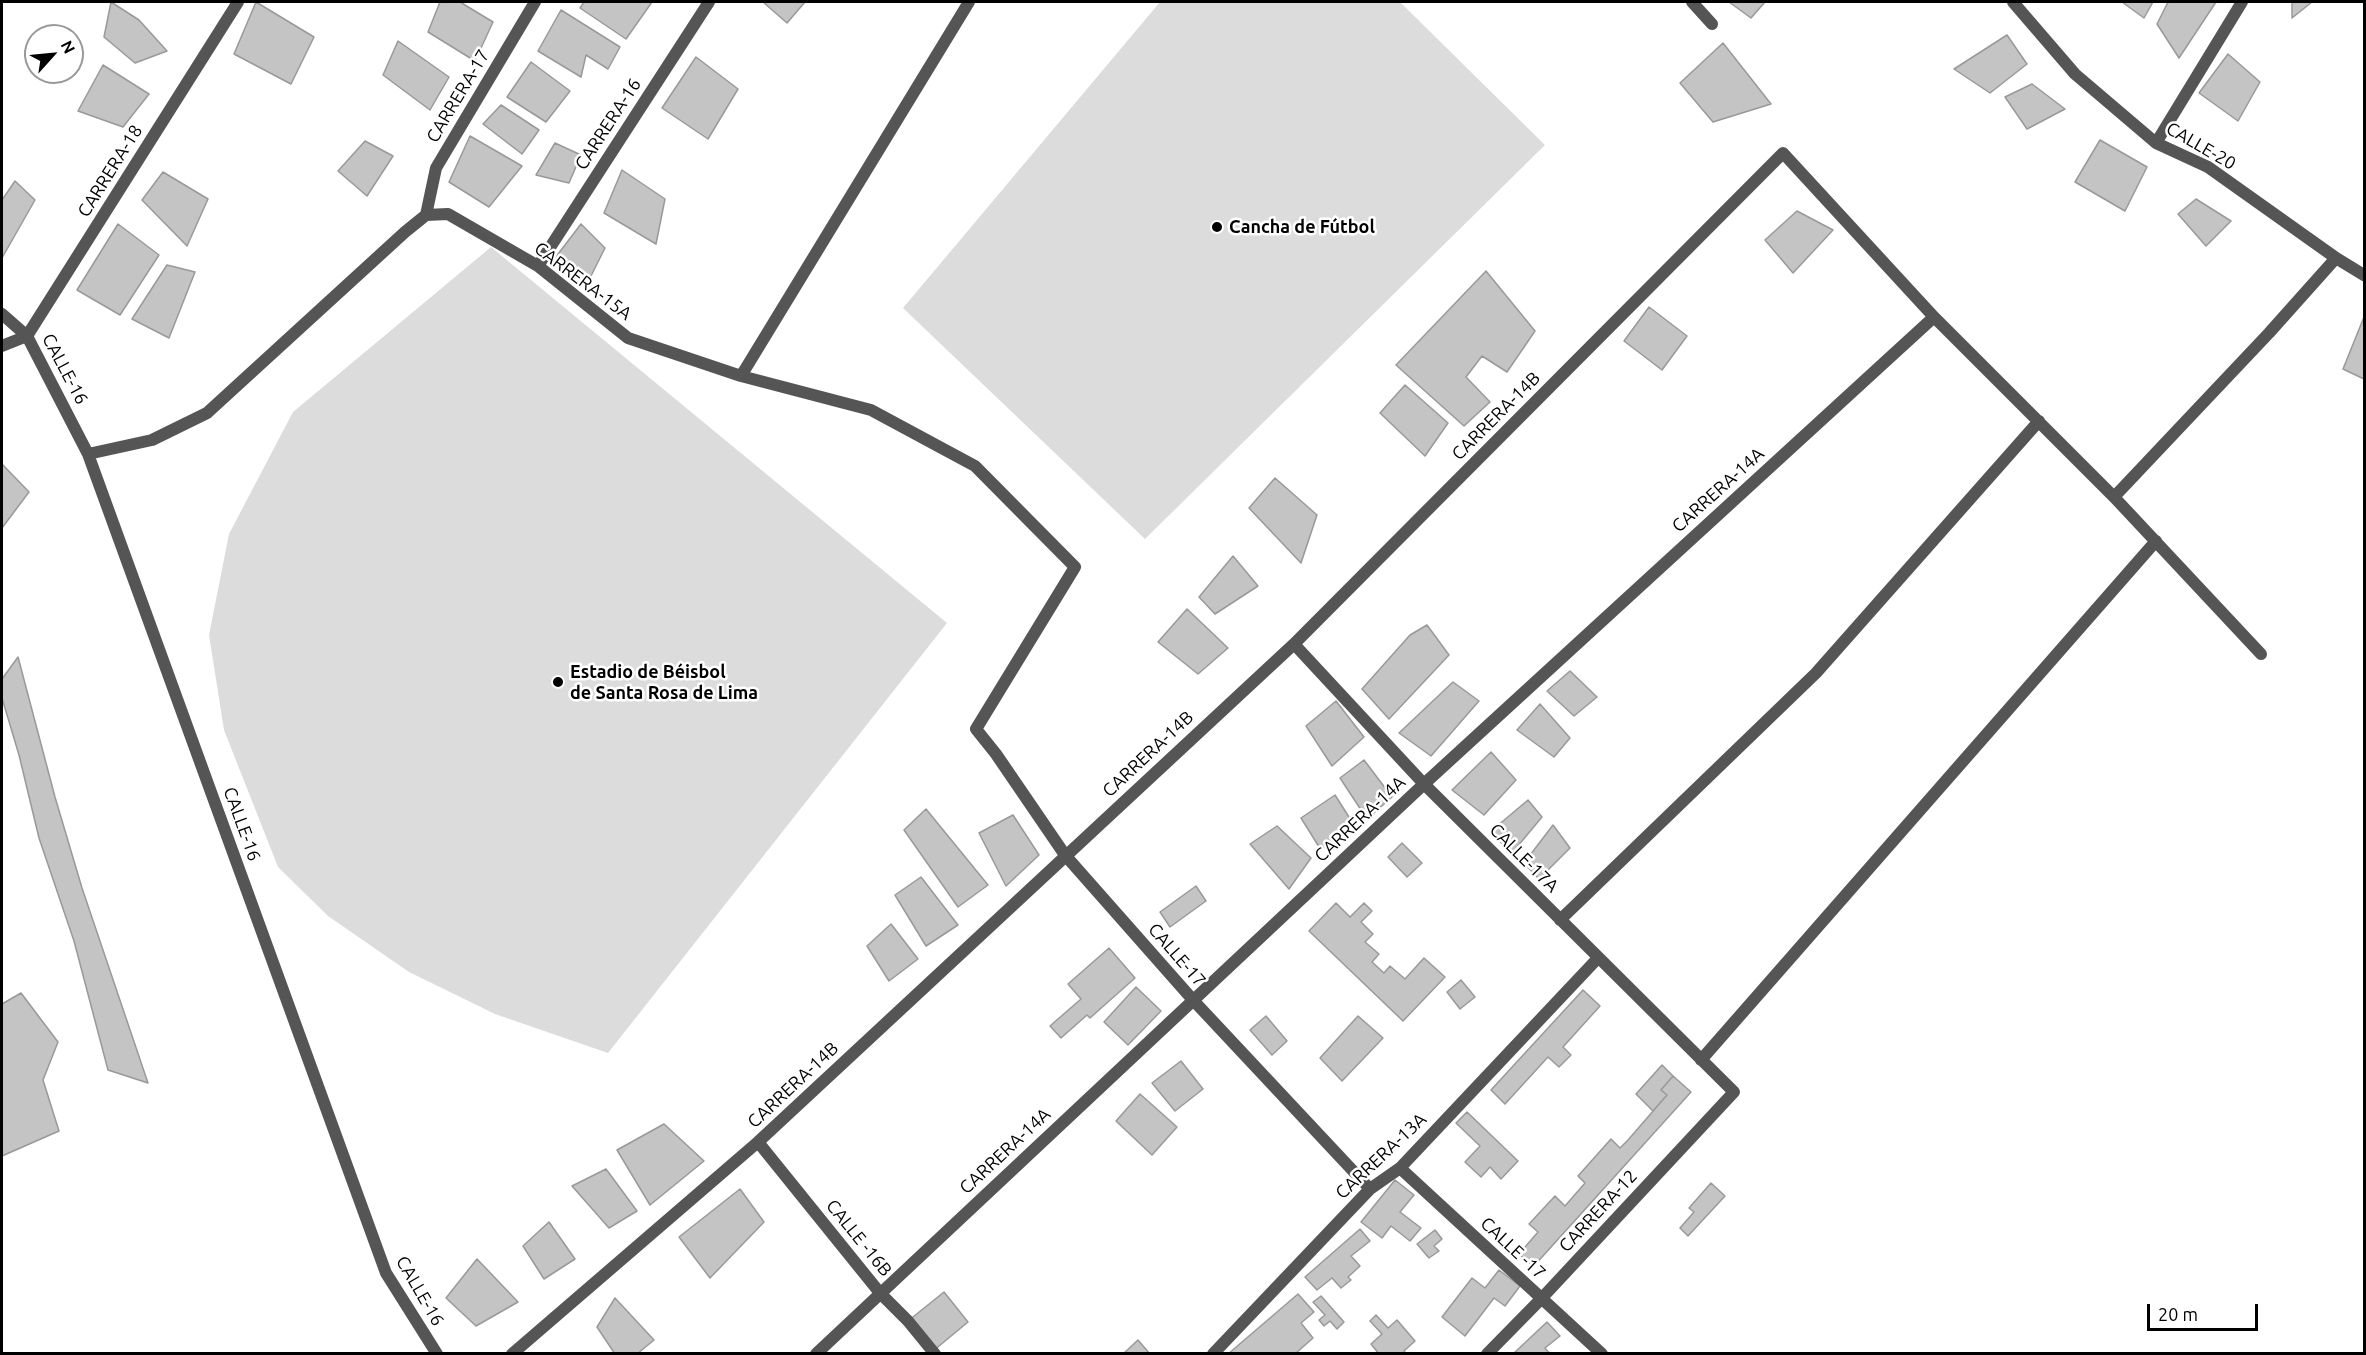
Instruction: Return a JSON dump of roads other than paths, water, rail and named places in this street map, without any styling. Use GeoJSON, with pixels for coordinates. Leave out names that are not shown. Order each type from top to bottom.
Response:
{"type":"FeatureCollection","features":[{"type":"Feature","properties":{"kind":"street","name":"CARRERA-18"},"geometry":{"type":"LineString","coordinates":[[27,336],[238,2]]}},
{"type":"Feature","properties":{"kind":"street","name":"CARRERA-17"},"geometry":{"type":"LineString","coordinates":[[426,215],[436,168],[535,2]]}},
{"type":"Feature","properties":{"kind":"street","name":"CARRERA-16"},"geometry":{"type":"LineString","coordinates":[[538,266],[709,2]]}},
{"type":"Feature","properties":{"kind":"street"},"geometry":{"type":"LineString","coordinates":[[741,376],[969,2]]}},
{"type":"Feature","properties":{"kind":"street"},"geometry":{"type":"LineString","coordinates":[[1692,2],[1712,24]]}},
{"type":"Feature","properties":{"kind":"street","name":"CALLE-20"},"geometry":{"type":"LineString","coordinates":[[2013,2],[2075,74],[2156,142],[2208,167],[2336,258],[2364,275]]}},
{"type":"Feature","properties":{"kind":"street"},"geometry":{"type":"LineString","coordinates":[[2156,142],[2242,2]]}},
{"type":"Feature","properties":{"kind":"street","name":"CARRERA-14B"},"geometry":{"type":"LineString","coordinates":[[512,1353],[758,1142],[1294,644],[1783,153],[1934,317]]}},
{"type":"Feature","properties":{"kind":"street","name":"CARRERA-15A"},"geometry":{"type":"LineString","coordinates":[[426,215],[448,214],[538,266],[628,338],[741,376],[871,410],[975,466],[1075,567],[976,729]]}},
{"type":"Feature","properties":{"kind":"street"},"geometry":{"type":"LineString","coordinates":[[88,454],[152,440],[207,413],[426,215]]}},
{"type":"Feature","properties":{"kind":"street"},"geometry":{"type":"LineString","coordinates":[[2114,497],[2270,333],[2336,258]]}},
{"type":"Feature","properties":{"kind":"street","name":"CALLE-16"},"geometry":{"type":"LineString","coordinates":[[2,314],[27,336],[88,454],[386,1273],[437,1353]]}},
{"type":"Feature","properties":{"kind":"street"},"geometry":{"type":"LineString","coordinates":[[1934,317],[2114,497],[2261,654]]}},
{"type":"Feature","properties":{"kind":"street","name":"CARRERA-14A"},"geometry":{"type":"LineString","coordinates":[[816,1353],[1424,784],[1934,317]]}},
{"type":"Feature","properties":{"kind":"street"},"geometry":{"type":"LineString","coordinates":[[2,346],[27,336]]}},
{"type":"Feature","properties":{"kind":"street"},"geometry":{"type":"LineString","coordinates":[[1560,920],[1816,674],[2039,421]]}},
{"type":"Feature","properties":{"kind":"street"},"geometry":{"type":"LineString","coordinates":[[1701,1060],[2156,542]]}},
{"type":"Feature","properties":{"kind":"street","name":"CALLE-17A"},"geometry":{"type":"LineString","coordinates":[[1294,644],[1424,784],[1734,1092]]}},
{"type":"Feature","properties":{"kind":"street","name":"CALLE-17"},"geometry":{"type":"LineString","coordinates":[[976,729],[996,754],[1065,855],[1192,1000],[1370,1190]]}},
{"type":"Feature","properties":{"kind":"street","name":"CARRERA-13A"},"geometry":{"type":"LineString","coordinates":[[1213,1353],[1370,1190],[1400,1168],[1598,958]]}},
{"type":"Feature","properties":{"kind":"street","name":"CARRERA-12"},"geometry":{"type":"LineString","coordinates":[[1487,1353],[1541,1299],[1734,1092]]}},
{"type":"Feature","properties":{"kind":"street","name":"CALLE -16B"},"geometry":{"type":"LineString","coordinates":[[758,1142],[880,1293],[935,1353]]}},
{"type":"Feature","properties":{"kind":"street","name":"CALLE -17"},"geometry":{"type":"LineString","coordinates":[[1400,1168],[1602,1353]]}},
{"type":"Feature","properties":{"kind":"place","name":"Cancha de Fútbol"},"geometry":{"type":"Point","coordinates":[1217,227]}},
{"type":"Feature","properties":{"kind":"place","name":"Estadio de Béisbol de Santa Rosa de Lima"},"geometry":{"type":"Point","coordinates":[558,682]}}]}
